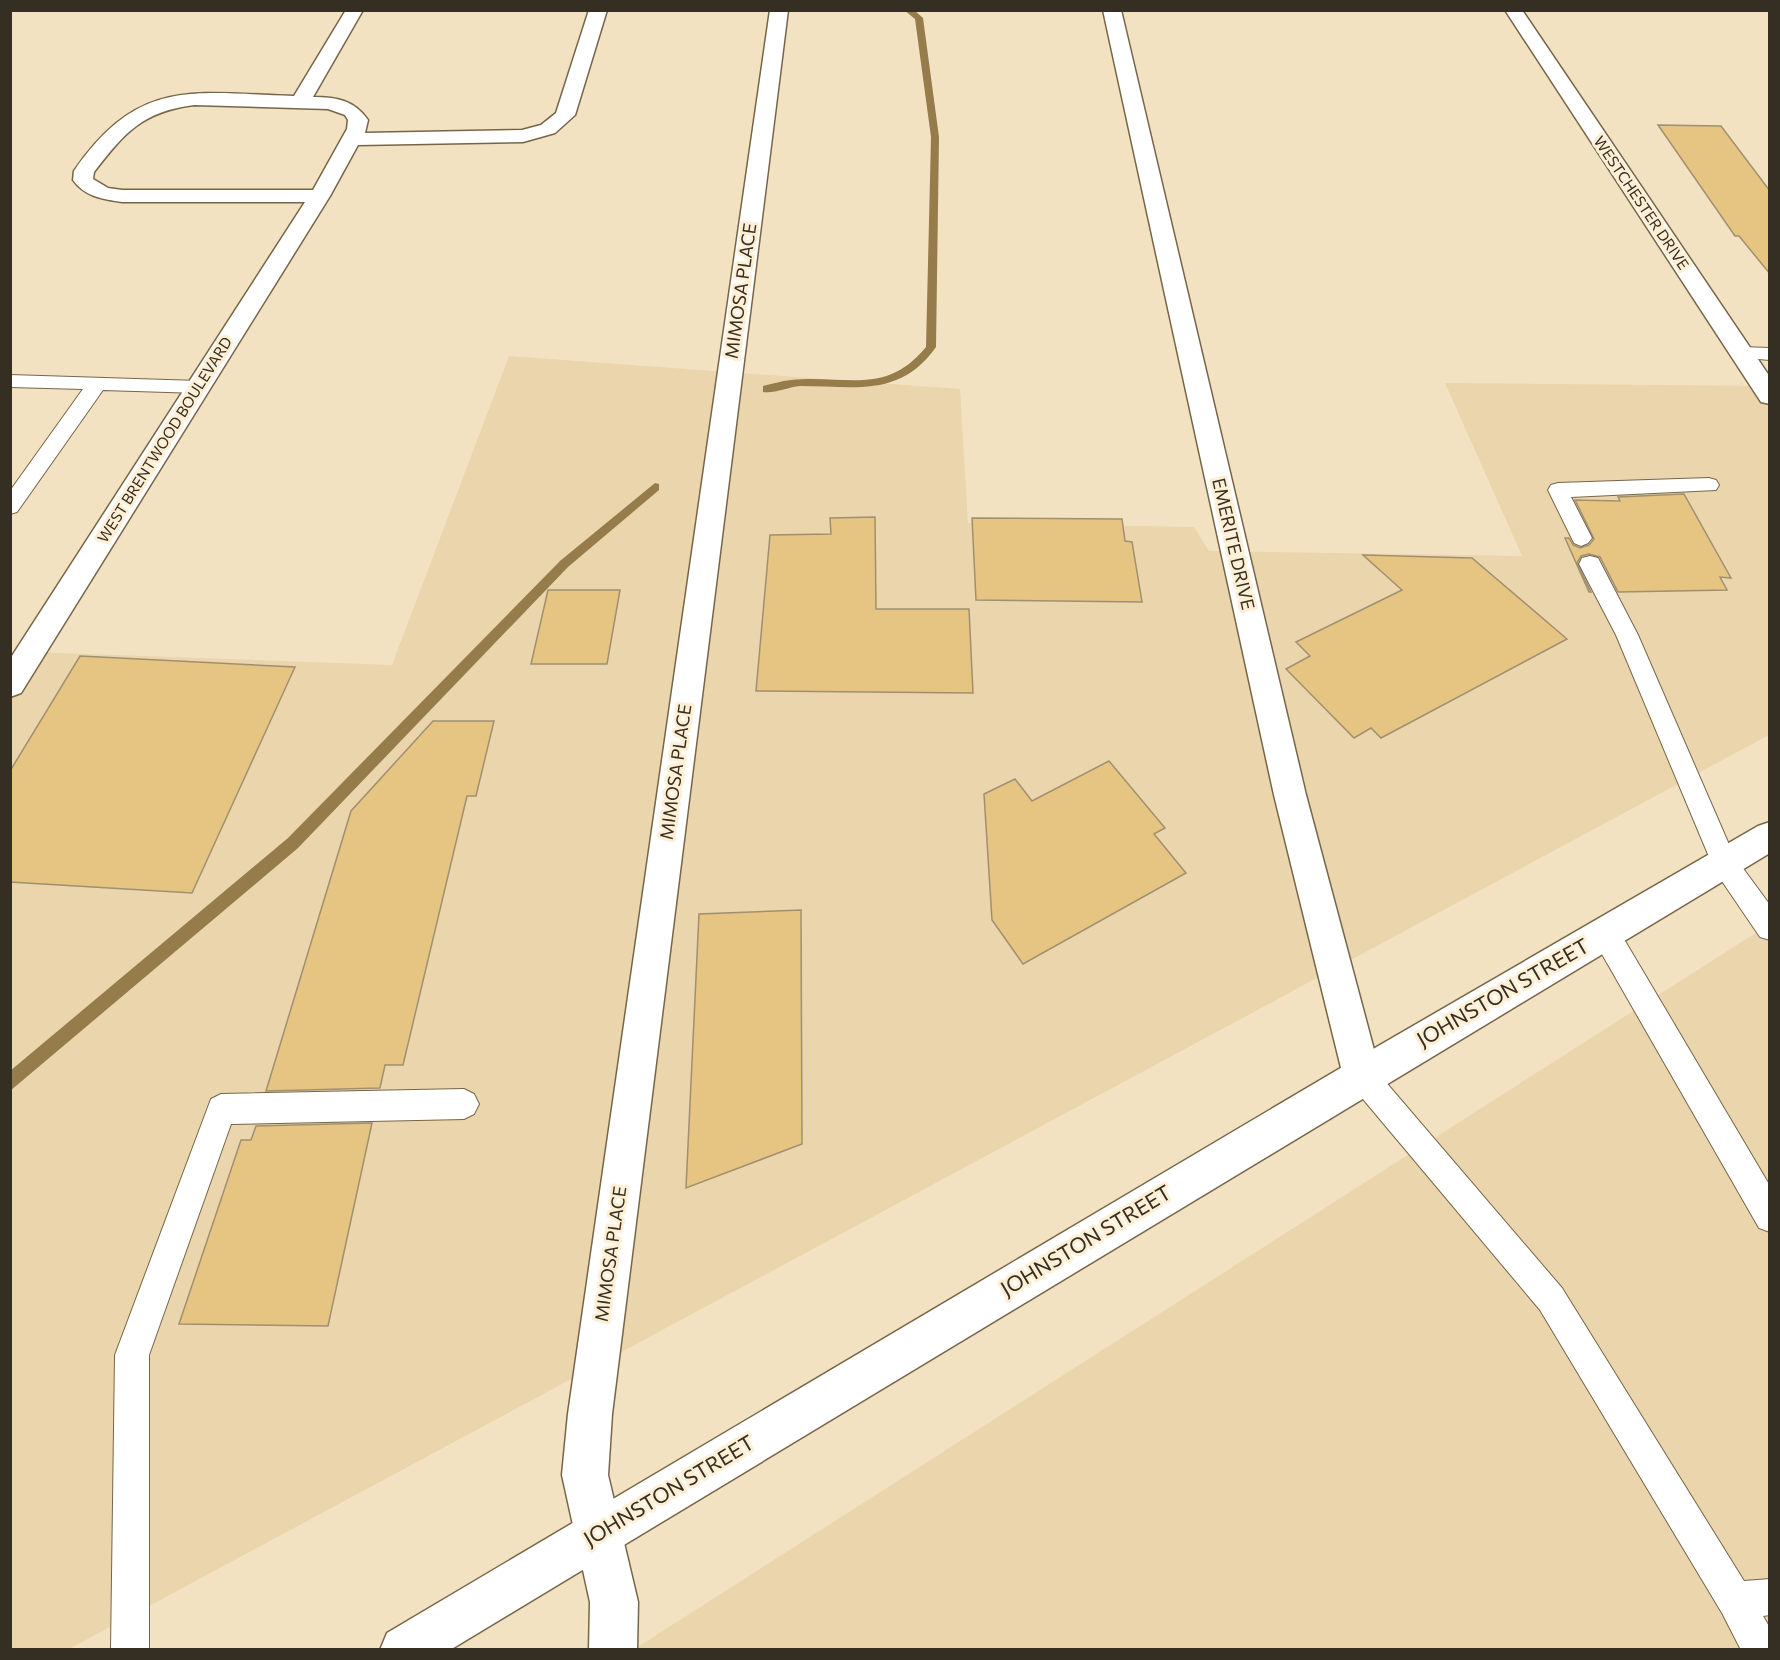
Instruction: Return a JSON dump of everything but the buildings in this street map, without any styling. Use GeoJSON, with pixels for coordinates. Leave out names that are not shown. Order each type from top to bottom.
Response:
{"type":"FeatureCollection","features":[{"type":"Feature","properties":{"kind":"street"},"geometry":{"type":"LineString","coordinates":[[300,102],[355,10]]}},
{"type":"Feature","properties":{"kind":"street"},"geometry":{"type":"LineString","coordinates":[[352,139],[523,136],[548,129],[565,115],[597,10]]}},
{"type":"Feature","properties":{"kind":"street","name":"MIMOSA PLACE"},"geometry":{"type":"LineString","coordinates":[[613,1650],[614,1602],[585,1475],[590,1414],[779,10]]}},
{"type":"Feature","properties":{"kind":"street","name":"EMERITE DRIVE"},"geometry":{"type":"LineString","coordinates":[[1112,10],[1290,795],[1362,1076]]}},
{"type":"Feature","properties":{"kind":"street","name":"WESTCHESTER DRIVE"},"geometry":{"type":"LineString","coordinates":[[1513,10],[1770,396]]}},
{"type":"Feature","properties":{"kind":"street","name":"WEST BRENTWOOD BOULEVARD"},"geometry":{"type":"LineString","coordinates":[[10,685],[320,196],[357,129],[358,120],[352,111],[331,104],[194,99],[155,106],[123,123],[84,171],[83,180],[90,187],[103,193],[122,196],[320,196]]}},
{"type":"Feature","properties":{"kind":"street","name":"JOHNSTON STREET"},"geometry":{"type":"LineString","coordinates":[[404,1650],[1362,1076],[1770,836]]}},
{"type":"Feature","properties":{"kind":"lane"},"geometry":{"type":"LineString","coordinates":[[1741,353],[1770,354]]}},
{"type":"Feature","properties":{"kind":"lane"},"geometry":{"type":"LineString","coordinates":[[10,381],[199,387]]}},
{"type":"Feature","properties":{"kind":"lane"},"geometry":{"type":"LineString","coordinates":[[10,507],[97,384]]}},
{"type":"Feature","properties":{"kind":"lane"},"geometry":{"type":"LineString","coordinates":[[1581,538],[1558,490],[1709,485]]}},
{"type":"Feature","properties":{"kind":"lane"},"geometry":{"type":"LineString","coordinates":[[1590,564],[1627,635],[1724,863],[1770,928]]}},
{"type":"Feature","properties":{"kind":"lane"},"geometry":{"type":"LineString","coordinates":[[1605,933],[1770,1216]]}},
{"type":"Feature","properties":{"kind":"lane"},"geometry":{"type":"LineString","coordinates":[[1362,1076],[1551,1299],[1752,1598],[1761,1650]]}},
{"type":"Feature","properties":{"kind":"lane"},"geometry":{"type":"LineString","coordinates":[[130,1650],[132,1355],[221,1109],[464,1104]]}},
{"type":"Feature","properties":{"kind":"shaded area"},"geometry":{"type":"Polygon","coordinates":[[[509,356],[960,389],[968,523],[1194,527],[1209,551],[1522,556],[1445,383],[1769,386],[1769,735],[69,1649],[11,1649],[10,685],[32,652],[392,665],[509,356]]]}},
{"type":"Feature","properties":{"kind":"shaded area"},"geometry":{"type":"Polygon","coordinates":[[[1769,926],[1769,1649],[633,1650],[1757,932],[1769,926]]]}},
{"type":"Feature","properties":{"kind":"waterway"},"geometry":{"type":"LineString","coordinates":[[767,389],[791,383],[852,384],[887,380],[903,374],[918,363],[931,347],[935,137],[919,18],[908,10]]}},
{"type":"Feature","properties":{"kind":"waterway"},"geometry":{"type":"LineString","coordinates":[[10,1083],[293,843],[564,564],[655,487]]}}]}
